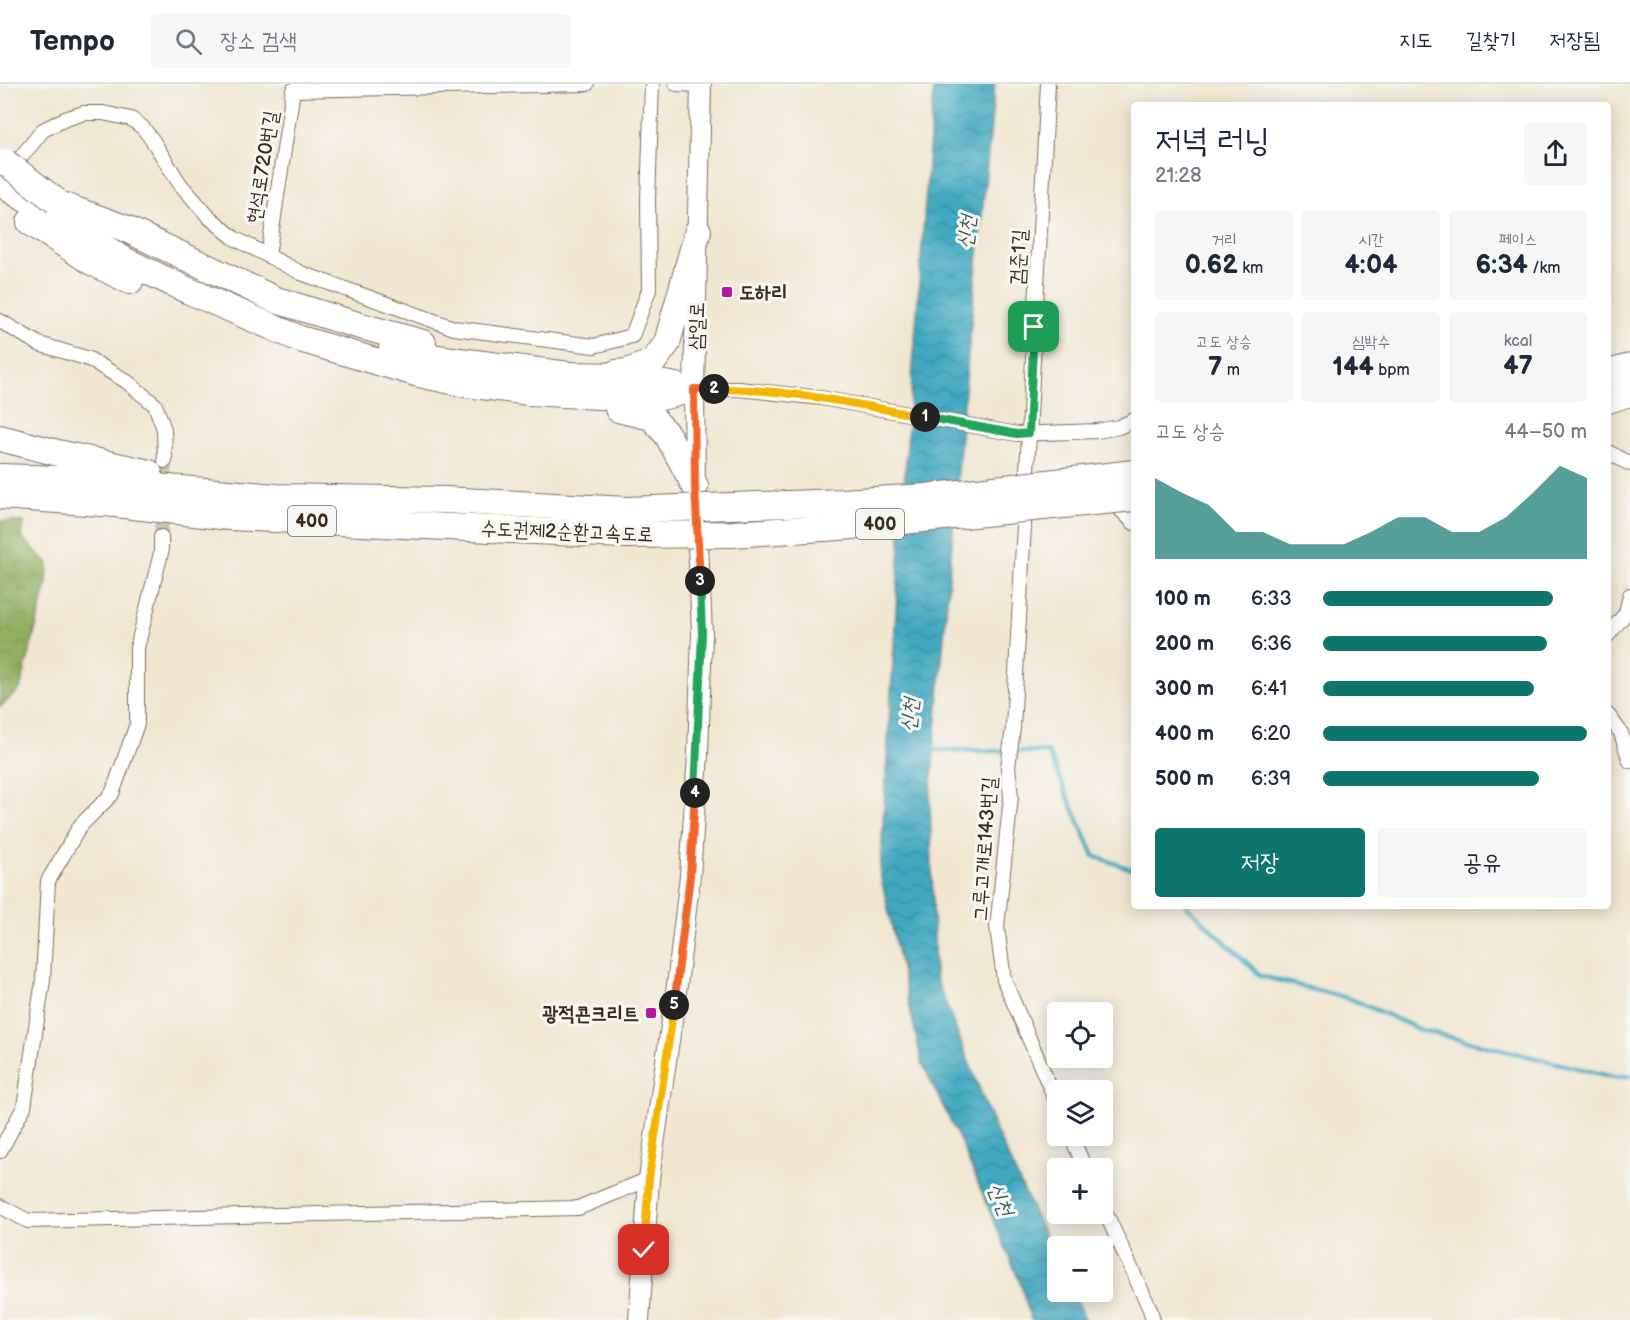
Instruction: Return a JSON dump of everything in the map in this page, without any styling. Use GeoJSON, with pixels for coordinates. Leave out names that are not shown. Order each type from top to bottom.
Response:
{"type":"FeatureCollection","features":[{"type":"Feature","properties":{"kind":"highway"},"geometry":{"type":"LineString","coordinates":[[1,171],[51,212],[126,261],[300,339],[419,374],[466,384],[529,392],[652,399],[694,389]]}},
{"type":"Feature","properties":{"kind":"highway"},"geometry":{"type":"LineString","coordinates":[[0,196],[51,212],[107,235],[197,280],[314,331],[402,354],[569,375],[620,376],[694,389]]}},
{"type":"Feature","properties":{"kind":"highway"},"geometry":{"type":"LineString","coordinates":[[569,375],[627,372],[653,362],[667,343],[698,231]]}},
{"type":"Feature","properties":{"kind":"highway"},"geometry":{"type":"LineString","coordinates":[[1611,372],[1630,367]]}},
{"type":"Feature","properties":{"kind":"highway"},"geometry":{"type":"LineString","coordinates":[[529,392],[652,417],[668,436],[695,486]]}},
{"type":"Feature","properties":{"kind":"highway"},"geometry":{"type":"LineString","coordinates":[[1611,399],[1630,393]]}},
{"type":"Feature","properties":{"kind":"highway"},"geometry":{"type":"LineString","coordinates":[[0,438],[144,472],[276,487],[445,500]]}},
{"type":"Feature","properties":{"kind":"highway","name":"수도권제2순환고속도로"},"geometry":{"type":"LineString","coordinates":[[0,477],[60,479],[278,497],[445,500],[627,510],[925,497],[1131,472]]}},
{"type":"Feature","properties":{"kind":"highway","name":"수도권제2순환고속도로"},"geometry":{"type":"LineString","coordinates":[[0,496],[116,504],[229,517],[624,535],[732,534],[854,526],[1126,502]]}},
{"type":"Feature","properties":{"kind":"main road","name":"삼일로"},"geometry":{"type":"LineString","coordinates":[[639,1320],[649,1179],[690,876],[698,754],[702,633],[695,486],[694,389],[701,85]]}},
{"type":"Feature","properties":{"kind":"street","name":"현석로720번길"},"geometry":{"type":"LineString","coordinates":[[267,256],[293,90],[587,84]]}},
{"type":"Feature","properties":{"kind":"street"},"geometry":{"type":"LineString","coordinates":[[1,171],[43,130],[65,119],[84,113],[104,113],[131,119],[142,126],[180,184],[209,217],[234,238],[301,273],[454,328],[594,346],[632,336],[649,290],[648,200],[652,84]]}},
{"type":"Feature","properties":{"kind":"street"},"geometry":{"type":"LineString","coordinates":[[676,84],[701,85]]}},
{"type":"Feature","properties":{"kind":"street","name":"검준1길"},"geometry":{"type":"LineString","coordinates":[[1013,728],[1026,473],[1023,434],[1031,382],[1048,84]]}},
{"type":"Feature","properties":{"kind":"street"},"geometry":{"type":"LineString","coordinates":[[0,321],[39,344],[89,359],[126,381],[141,393],[155,405],[164,429],[165,461]]}},
{"type":"Feature","properties":{"kind":"street"},"geometry":{"type":"LineString","coordinates":[[694,389],[739,389],[821,398],[1023,434],[1097,431],[1119,427],[1131,421]]}},
{"type":"Feature","properties":{"kind":"street"},"geometry":{"type":"LineString","coordinates":[[1611,454],[1630,465]]}},
{"type":"Feature","properties":{"kind":"street"},"geometry":{"type":"LineString","coordinates":[[0,1150],[24,1107],[43,980],[48,881],[80,825],[112,794],[136,724],[136,648],[161,553],[161,537]]}},
{"type":"Feature","properties":{"kind":"street"},"geometry":{"type":"LineString","coordinates":[[1611,631],[1626,613],[1630,595]]}},
{"type":"Feature","properties":{"kind":"street"},"geometry":{"type":"LineString","coordinates":[[1611,719],[1621,733],[1630,761]]}},
{"type":"Feature","properties":{"kind":"street","name":"그루고개로143번길"},"geometry":{"type":"LineString","coordinates":[[1013,728],[1008,767],[1011,797],[997,927],[1004,980],[1047,1080]]}},
{"type":"Feature","properties":{"kind":"street"},"geometry":{"type":"LineString","coordinates":[[0,1206],[28,1221],[578,1208],[649,1179]]}},
{"type":"Feature","properties":{"kind":"street"},"geometry":{"type":"LineString","coordinates":[[1110,1224],[1153,1320]]}},
{"type":"Feature","properties":{"kind":"green space"},"geometry":{"type":"Polygon","coordinates":[[[0,521],[24,522],[22,538],[48,563],[47,584],[20,689],[0,707],[0,521]]]}},
{"type":"Feature","properties":{"kind":"water","name":"신천"},"geometry":{"type":"Polygon","coordinates":[[[934,84],[995,84],[968,354],[930,800],[935,976],[996,1131],[1047,1241],[1047,1302],[1077,1302],[1085,1320],[1031,1320],[1021,1285],[961,1143],[922,1063],[880,873],[902,513],[934,84]]]}},
{"type":"Feature","properties":{"kind":"waterway"},"geometry":{"type":"LineString","coordinates":[[931,750],[1048,752],[1094,856],[1131,869]]}},
{"type":"Feature","properties":{"kind":"waterway"},"geometry":{"type":"LineString","coordinates":[[1190,909],[1261,976],[1351,999],[1421,1030],[1614,1077],[1630,1076]]}},
{"type":"Feature","properties":{"kind":"tunnel"},"geometry":{"type":"LineString","coordinates":[[161,537],[165,461]]}},
{"type":"Feature","properties":{"kind":"place","name":"도하리"},"geometry":{"type":"Point","coordinates":[727,292]}},
{"type":"Feature","properties":{"kind":"place","name":"광적콘크리트"},"geometry":{"type":"Point","coordinates":[651,1013]}},
{"type":"Feature","properties":{"kind":"route"},"geometry":{"type":"LineString","coordinates":[[644,1250],[649,1179],[690,876],[698,754],[702,633],[695,486],[694,389],[739,389],[821,398],[1017,434],[1029,433],[1034,327]]}}]}
